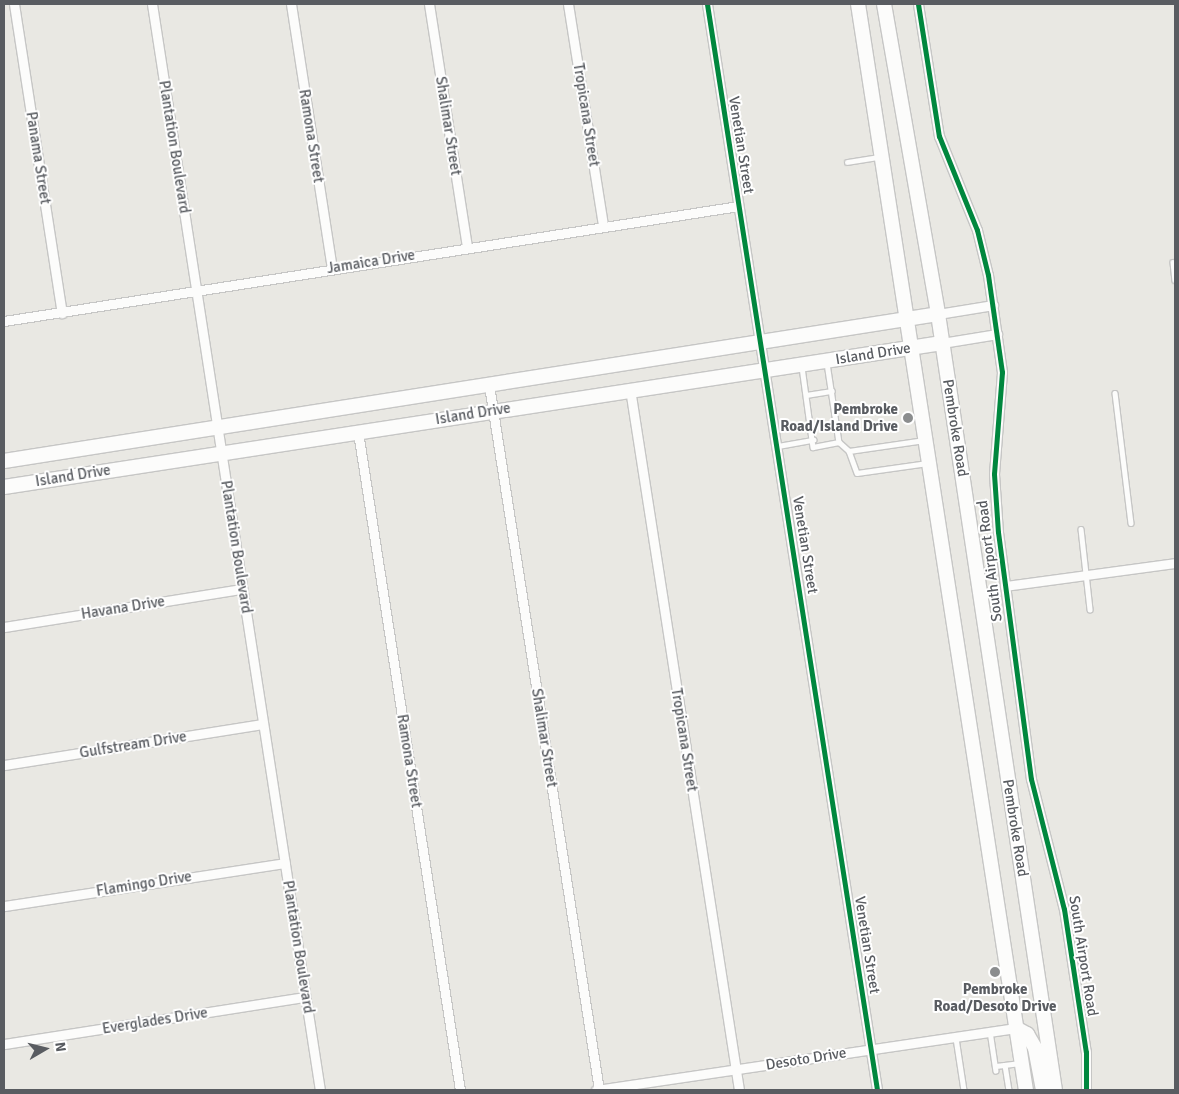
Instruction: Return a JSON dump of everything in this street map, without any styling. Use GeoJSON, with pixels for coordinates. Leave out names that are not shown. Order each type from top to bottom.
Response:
{"type":"FeatureCollection","features":[{"type":"Feature","properties":{"kind":"main road","name":"Pembroke Road"},"geometry":{"type":"LineString","coordinates":[[858,4],[909,319],[1026,1090]]}},
{"type":"Feature","properties":{"kind":"main road","name":"Pembroke Road"},"geometry":{"type":"LineString","coordinates":[[884,4],[938,314],[1055,1090]]}},
{"type":"Feature","properties":{"kind":"main road","name":"Island Drive"},"geometry":{"type":"LineString","coordinates":[[4,462],[938,314]]}},
{"type":"Feature","properties":{"kind":"main road","name":"Island Drive"},"geometry":{"type":"LineString","coordinates":[[4,487],[493,410],[802,366],[942,343]]}},
{"type":"Feature","properties":{"kind":"main road"},"geometry":{"type":"LineString","coordinates":[[1016,1028],[1026,1034],[1035,1048],[1043,1090]]}},
{"type":"Feature","properties":{"kind":"street","name":"Panama Street"},"geometry":{"type":"LineString","coordinates":[[14,4],[62,312]]}},
{"type":"Feature","properties":{"kind":"street","name":"Plantation Boulevard"},"geometry":{"type":"LineString","coordinates":[[152,4],[320,1090]]}},
{"type":"Feature","properties":{"kind":"street","name":"Ramona Street"},"geometry":{"type":"LineString","coordinates":[[291,4],[332,268]]}},
{"type":"Feature","properties":{"kind":"street","name":"Shalimar Street"},"geometry":{"type":"LineString","coordinates":[[429,4],[467,248]]}},
{"type":"Feature","properties":{"kind":"street","name":"Tropicana Street"},"geometry":{"type":"LineString","coordinates":[[568,4],[603,226]]}},
{"type":"Feature","properties":{"kind":"street","name":"Venetian Street"},"geometry":{"type":"LineString","coordinates":[[707,4],[738,206],[762,342],[877,1090]]}},
{"type":"Feature","properties":{"kind":"street","name":"South Airport Road"},"geometry":{"type":"LineString","coordinates":[[918,4],[939,136],[979,236],[993,304],[1003,394],[995,492],[1005,586],[1032,779],[1064,909],[1086,1052],[1086,1090]]}},
{"type":"Feature","properties":{"kind":"street","name":"Jamaica Drive"},"geometry":{"type":"LineString","coordinates":[[4,321],[332,268],[738,206]]}},
{"type":"Feature","properties":{"kind":"street"},"geometry":{"type":"LineString","coordinates":[[938,314],[993,304]]}},
{"type":"Feature","properties":{"kind":"street"},"geometry":{"type":"LineString","coordinates":[[942,343],[997,334]]}},
{"type":"Feature","properties":{"kind":"street","name":"Shalimar Street"},"geometry":{"type":"LineString","coordinates":[[489,385],[598,1090]]}},
{"type":"Feature","properties":{"kind":"street","name":"Tropicana Street"},"geometry":{"type":"LineString","coordinates":[[630,389],[739,1090]]}},
{"type":"Feature","properties":{"kind":"street","name":"Ramona Street"},"geometry":{"type":"LineString","coordinates":[[358,432],[460,1090]]}},
{"type":"Feature","properties":{"kind":"street"},"geometry":{"type":"LineString","coordinates":[[1005,586],[1175,563]]}},
{"type":"Feature","properties":{"kind":"street","name":"Havana Drive"},"geometry":{"type":"LineString","coordinates":[[4,627],[242,589]]}},
{"type":"Feature","properties":{"kind":"street","name":"Gulfstream Drive"},"geometry":{"type":"LineString","coordinates":[[4,765],[263,724]]}},
{"type":"Feature","properties":{"kind":"street","name":"Flamingo Drive"},"geometry":{"type":"LineString","coordinates":[[4,906],[284,862]]}},
{"type":"Feature","properties":{"kind":"street","name":"Everglades Drive"},"geometry":{"type":"LineString","coordinates":[[4,1044],[305,997]]}},
{"type":"Feature","properties":{"kind":"street","name":"Desoto Drive"},"geometry":{"type":"LineString","coordinates":[[598,1090],[736,1071],[870,1048],[1016,1028]]}},
{"type":"Feature","properties":{"kind":"lane"},"geometry":{"type":"LineString","coordinates":[[846,162],[882,156]]}},
{"type":"Feature","properties":{"kind":"lane"},"geometry":{"type":"LineString","coordinates":[[1173,262],[1175,280]]}},
{"type":"Feature","properties":{"kind":"lane"},"geometry":{"type":"LineString","coordinates":[[827,362],[839,442],[849,451],[858,473],[930,462]]}},
{"type":"Feature","properties":{"kind":"lane"},"geometry":{"type":"LineString","coordinates":[[802,366],[814,447],[839,442]]}},
{"type":"Feature","properties":{"kind":"lane"},"geometry":{"type":"LineString","coordinates":[[806,394],[832,391]]}},
{"type":"Feature","properties":{"kind":"lane"},"geometry":{"type":"LineString","coordinates":[[1115,393],[1132,522]]}},
{"type":"Feature","properties":{"kind":"lane"},"geometry":{"type":"LineString","coordinates":[[778,446],[812,440]]}},
{"type":"Feature","properties":{"kind":"lane"},"geometry":{"type":"LineString","coordinates":[[849,451],[927,440]]}},
{"type":"Feature","properties":{"kind":"lane"},"geometry":{"type":"LineString","coordinates":[[1081,529],[1090,609]]}},
{"type":"Feature","properties":{"kind":"lane"},"geometry":{"type":"LineString","coordinates":[[990,1031],[996,1069],[1021,1062]]}},
{"type":"Feature","properties":{"kind":"lane"},"geometry":{"type":"LineString","coordinates":[[956,1036],[964,1090]]}},
{"type":"Feature","properties":{"kind":"lane"},"geometry":{"type":"LineString","coordinates":[[1005,1065],[1009,1090]]}},
{"type":"Feature","properties":{"kind":"cycle path"},"geometry":{"type":"LineString","coordinates":[[707,4],[877,1090]]}},
{"type":"Feature","properties":{"kind":"cycle path"},"geometry":{"type":"LineString","coordinates":[[918,4],[939,136],[977,230],[988,275],[1002,372],[994,474],[998,532],[1031,779],[1064,909],[1086,1052],[1086,1090]]}},
{"type":"Feature","properties":{"kind":"place","name":"Pembroke Road/Island Drive"},"geometry":{"type":"Point","coordinates":[908,418]}},
{"type":"Feature","properties":{"kind":"place","name":"Pembroke Road/Desoto Drive"},"geometry":{"type":"Point","coordinates":[995,972]}}]}
